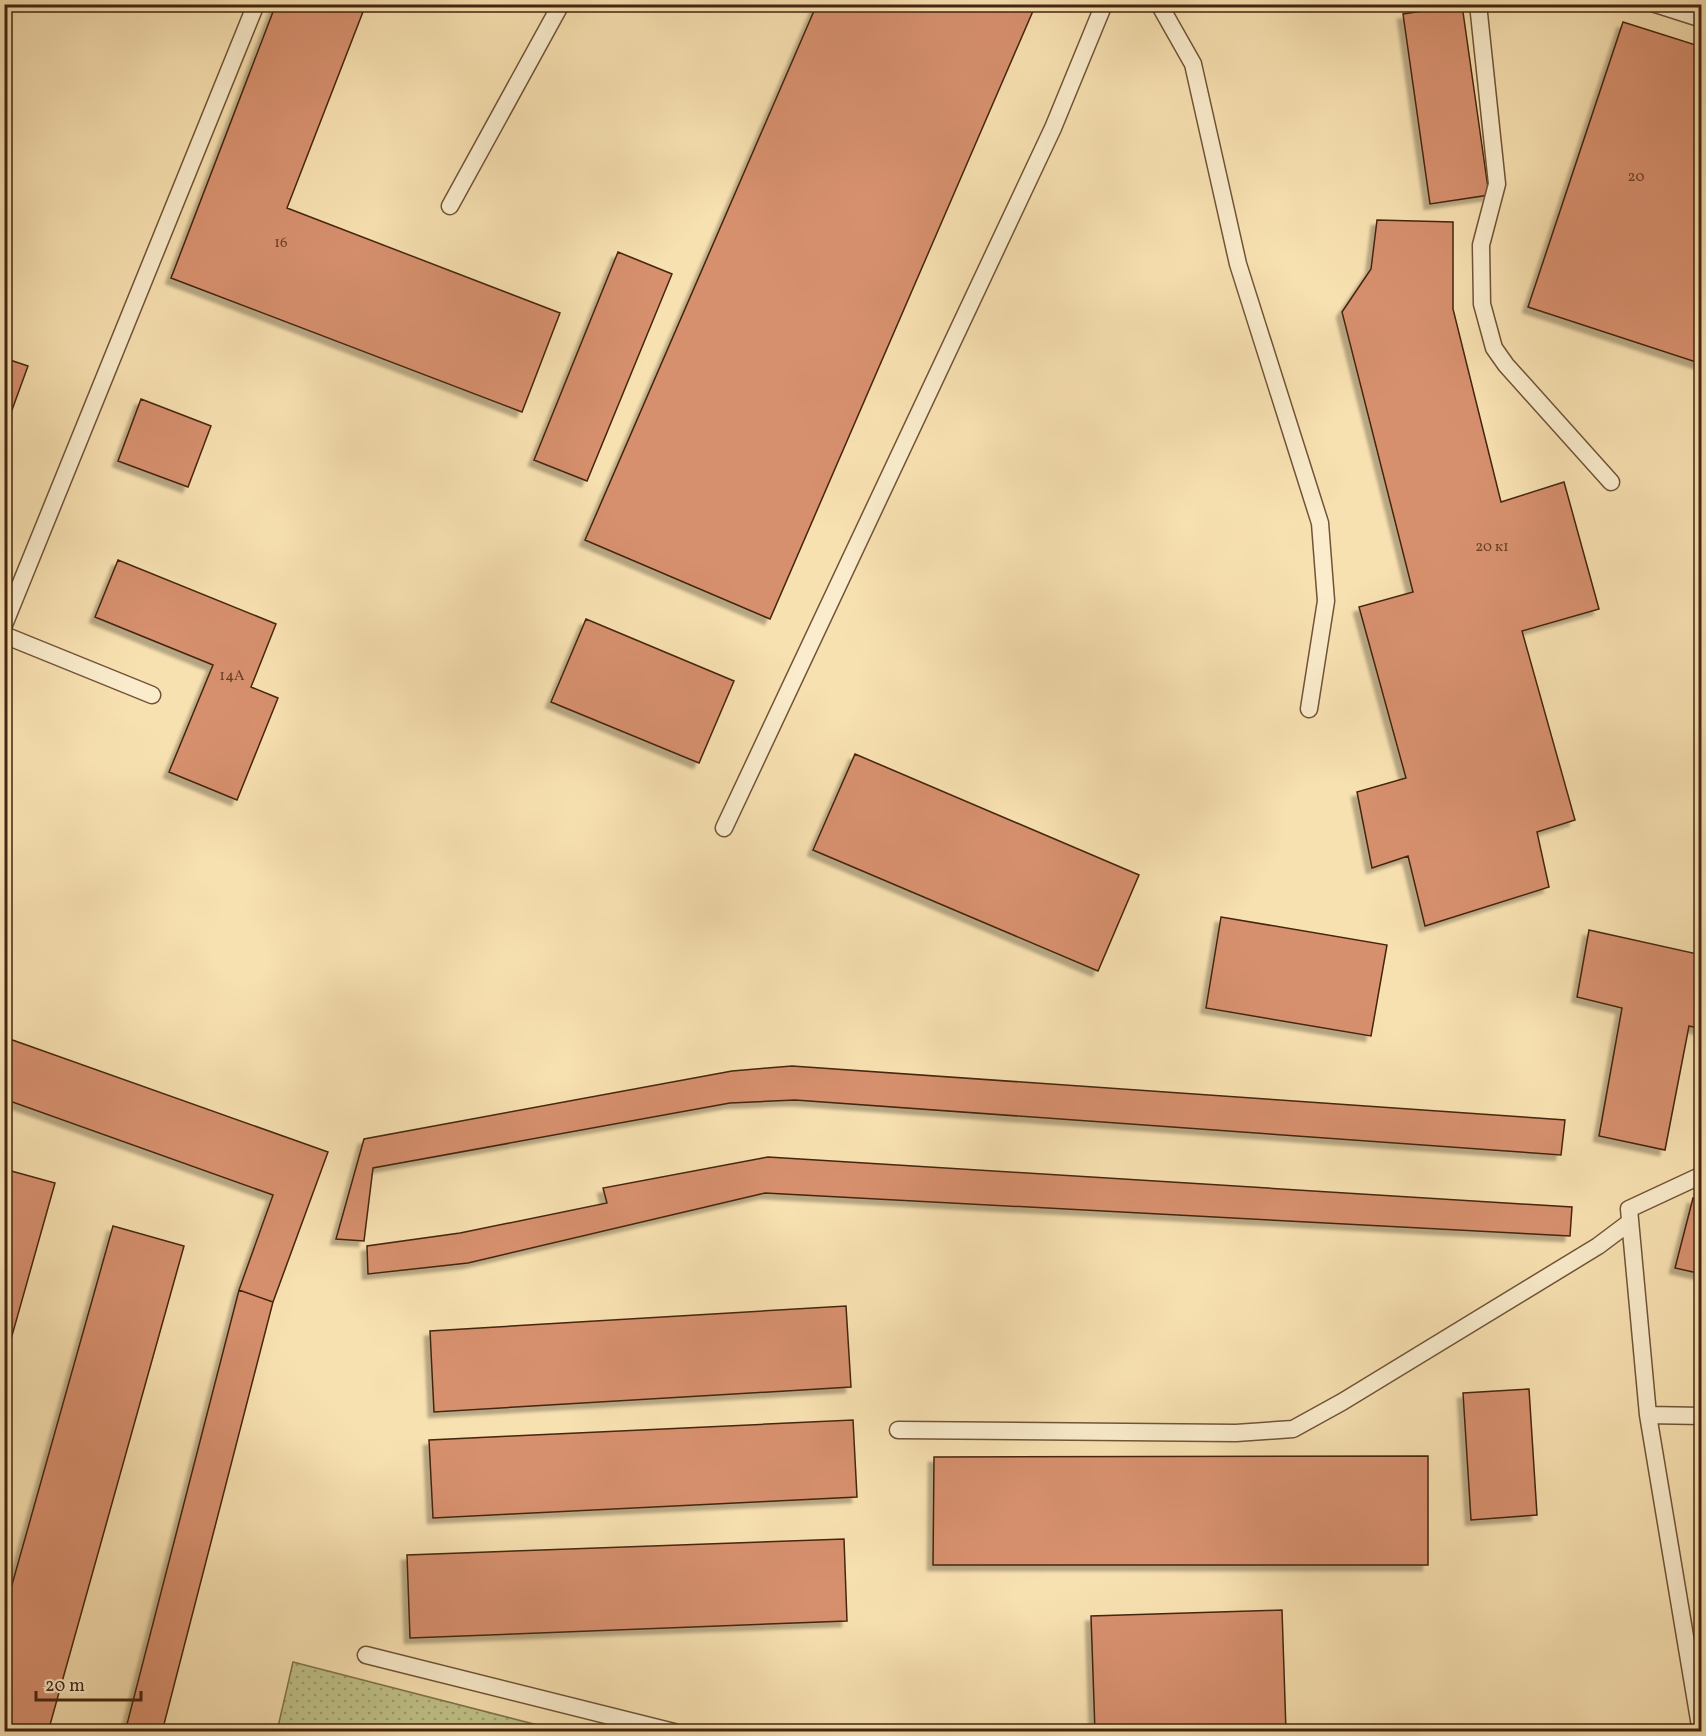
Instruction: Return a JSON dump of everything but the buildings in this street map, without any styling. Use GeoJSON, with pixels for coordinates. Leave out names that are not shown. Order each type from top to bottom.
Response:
{"type":"FeatureCollection","features":[{"type":"Feature","properties":{"kind":"lane"},"geometry":{"type":"LineString","coordinates":[[4,625],[256,4]]}},
{"type":"Feature","properties":{"kind":"lane"},"geometry":{"type":"LineString","coordinates":[[450,206],[561,4]]}},
{"type":"Feature","properties":{"kind":"lane"},"geometry":{"type":"LineString","coordinates":[[724,828],[1048,139],[1104,4]]}},
{"type":"Feature","properties":{"kind":"lane"},"geometry":{"type":"LineString","coordinates":[[1159,4],[1193,64],[1238,264],[1320,523],[1326,601],[1310,709]]}},
{"type":"Feature","properties":{"kind":"lane"},"geometry":{"type":"LineString","coordinates":[[1478,4],[1497,184],[1481,245],[1482,304],[1494,348],[1506,365],[1611,482]]}},
{"type":"Feature","properties":{"kind":"lane"},"geometry":{"type":"LineString","coordinates":[[1655,4],[1701,19]]}},
{"type":"Feature","properties":{"kind":"lane"},"geometry":{"type":"LineString","coordinates":[[4,635],[152,695]]}},
{"type":"Feature","properties":{"kind":"lane"},"geometry":{"type":"LineString","coordinates":[[1701,1175],[1629,1209],[1648,1414],[1701,1731]]}},
{"type":"Feature","properties":{"kind":"lane"},"geometry":{"type":"LineString","coordinates":[[898,1430],[1236,1433],[1293,1429],[1342,1402],[1598,1246],[1630,1222]]}},
{"type":"Feature","properties":{"kind":"lane"},"geometry":{"type":"LineString","coordinates":[[1648,1414],[1701,1416]]}},
{"type":"Feature","properties":{"kind":"lane"},"geometry":{"type":"LineString","coordinates":[[366,1655],[674,1731]]}},
{"type":"Feature","properties":{"kind":"green space"},"geometry":{"type":"Polygon","coordinates":[[[293,1662],[561,1731],[277,1731],[293,1662]]]}}]}
